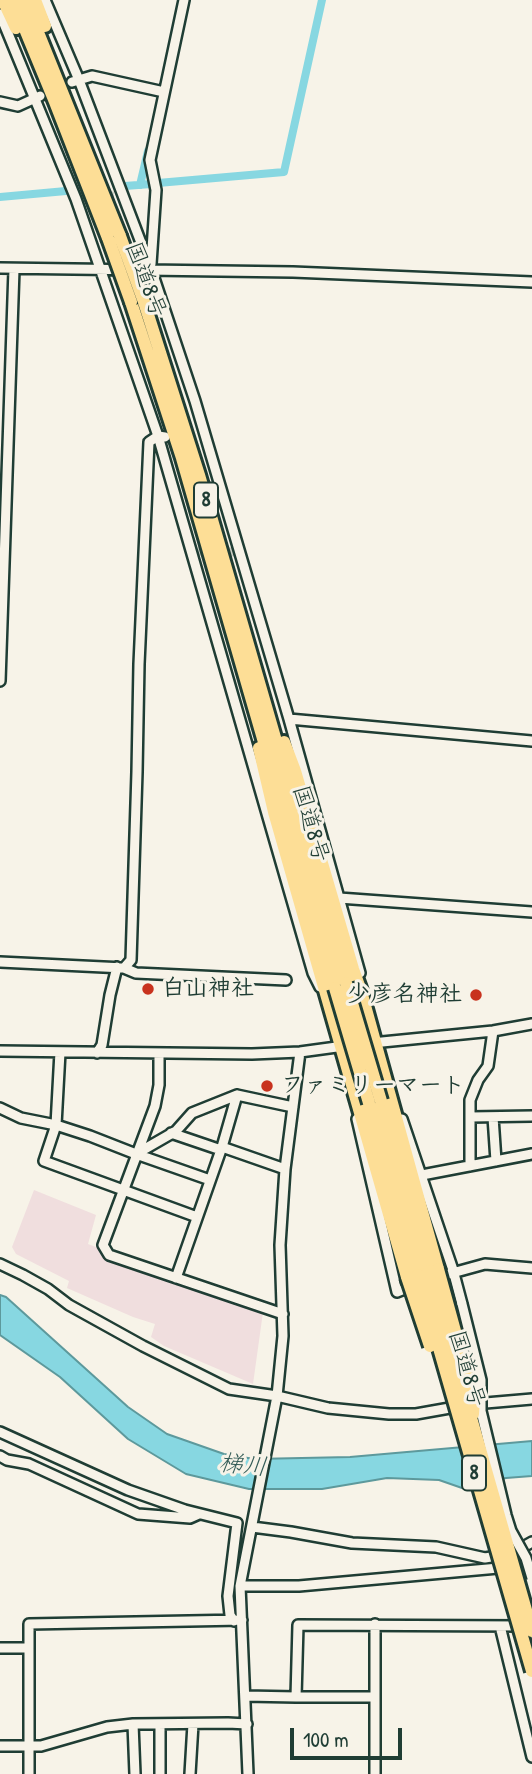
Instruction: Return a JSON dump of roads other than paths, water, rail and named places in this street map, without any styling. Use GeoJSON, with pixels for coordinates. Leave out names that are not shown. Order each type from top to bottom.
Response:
{"type":"FeatureCollection","features":[{"type":"Feature","properties":{"kind":"highway","name":"8"},"geometry":{"type":"LineString","coordinates":[[3,0],[55,102]]}},
{"type":"Feature","properties":{"kind":"highway","name":"国道8号"},"geometry":{"type":"LineString","coordinates":[[13,0],[114,237]]}},
{"type":"Feature","properties":{"kind":"highway","name":"国道8号"},"geometry":{"type":"LineString","coordinates":[[25,0],[78,130],[199,475],[247,643],[258,699]]}},
{"type":"Feature","properties":{"kind":"highway"},"geometry":{"type":"LineString","coordinates":[[35,0],[61,71],[78,130]]}},
{"type":"Feature","properties":{"kind":"highway","name":"国道8号"},"geometry":{"type":"LineString","coordinates":[[138,302],[231,624],[234,657],[270,725],[346,984],[375,1102],[428,1275],[532,1671]]}},
{"type":"Feature","properties":{"kind":"highway"},"geometry":{"type":"LineString","coordinates":[[270,725],[274,812],[356,1099],[428,1275]]}},
{"type":"Feature","properties":{"kind":"highway"},"geometry":{"type":"LineString","coordinates":[[346,984],[375,1042],[386,1083],[428,1275],[437,1369],[469,1434]]}},
{"type":"Feature","properties":{"kind":"highway","name":"国道8号"},"geometry":{"type":"LineString","coordinates":[[469,1434],[532,1628]]}},
{"type":"Feature","properties":{"kind":"street"},"geometry":{"type":"LineString","coordinates":[[46,0],[118,195],[151,270],[195,401],[203,438],[237,552],[270,725],[339,898],[361,974],[346,984]]}},
{"type":"Feature","properties":{"kind":"street"},"geometry":{"type":"LineString","coordinates":[[151,270],[156,190],[150,160],[184,0]]}},
{"type":"Feature","properties":{"kind":"street"},"geometry":{"type":"LineString","coordinates":[[0,14],[79,199],[161,436],[313,973],[330,1007]]}},
{"type":"Feature","properties":{"kind":"street"},"geometry":{"type":"LineString","coordinates":[[75,81],[92,76],[164,92]]}},
{"type":"Feature","properties":{"kind":"street"},"geometry":{"type":"LineString","coordinates":[[0,102],[18,106],[37,97]]}},
{"type":"Feature","properties":{"kind":"street"},"geometry":{"type":"LineString","coordinates":[[0,268],[293,272],[532,282]]}},
{"type":"Feature","properties":{"kind":"street"},"geometry":{"type":"LineString","coordinates":[[0,681],[14,269]]}},
{"type":"Feature","properties":{"kind":"street"},"geometry":{"type":"LineString","coordinates":[[97,1053],[102,1045],[110,995],[121,967],[131,960],[139,664],[149,442],[161,436]]}},
{"type":"Feature","properties":{"kind":"street"},"geometry":{"type":"LineString","coordinates":[[270,725],[532,741]]}},
{"type":"Feature","properties":{"kind":"street"},"geometry":{"type":"LineString","coordinates":[[339,898],[532,912]]}},
{"type":"Feature","properties":{"kind":"street"},"geometry":{"type":"LineString","coordinates":[[0,962],[121,967],[136,973],[286,980]]}},
{"type":"Feature","properties":{"kind":"street"},"geometry":{"type":"LineString","coordinates":[[0,1051],[159,1054],[300,1052],[493,1031],[532,1024]]}},
{"type":"Feature","properties":{"kind":"street"},"geometry":{"type":"LineString","coordinates":[[470,1166],[470,1100],[478,1080],[488,1066],[493,1031]]}},
{"type":"Feature","properties":{"kind":"street"},"geometry":{"type":"LineString","coordinates":[[60,1052],[56,1125],[44,1161],[197,1217]]}},
{"type":"Feature","properties":{"kind":"street"},"geometry":{"type":"LineString","coordinates":[[248,1774],[247,1724],[238,1620],[240,1586],[276,1399],[283,1336],[280,1245],[285,1169],[300,1052]]}},
{"type":"Feature","properties":{"kind":"street"},"geometry":{"type":"LineString","coordinates":[[159,1054],[159,1085],[155,1106],[103,1245],[108,1255],[283,1314]]}},
{"type":"Feature","properties":{"kind":"street"},"geometry":{"type":"LineString","coordinates":[[386,1083],[396,1102],[422,1175],[428,1275],[462,1304],[481,1380],[481,1411],[506,1515],[511,1531],[527,1558],[532,1578]]}},
{"type":"Feature","properties":{"kind":"street"},"geometry":{"type":"LineString","coordinates":[[136,1154],[176,1130],[192,1113],[237,1095],[293,1107]]}},
{"type":"Feature","properties":{"kind":"street"},"geometry":{"type":"LineString","coordinates":[[176,1278],[237,1095]]}},
{"type":"Feature","properties":{"kind":"street"},"geometry":{"type":"LineString","coordinates":[[0,1108],[21,1118],[90,1136],[210,1180]]}},
{"type":"Feature","properties":{"kind":"street"},"geometry":{"type":"LineString","coordinates":[[471,1117],[532,1116]]}},
{"type":"Feature","properties":{"kind":"street"},"geometry":{"type":"LineString","coordinates":[[493,1117],[496,1161]]}},
{"type":"Feature","properties":{"kind":"street"},"geometry":{"type":"LineString","coordinates":[[171,1133],[285,1169]]}},
{"type":"Feature","properties":{"kind":"street"},"geometry":{"type":"LineString","coordinates":[[422,1175],[532,1154]]}},
{"type":"Feature","properties":{"kind":"street"},"geometry":{"type":"LineString","coordinates":[[0,1264],[143,1346],[229,1389],[328,1408],[388,1414],[416,1414],[471,1404],[532,1399]]}},
{"type":"Feature","properties":{"kind":"street"},"geometry":{"type":"LineString","coordinates":[[428,1275],[485,1264],[532,1268]]}},
{"type":"Feature","properties":{"kind":"street"},"geometry":{"type":"LineString","coordinates":[[0,1432],[128,1490],[199,1514],[237,1523],[228,1596],[230,1615],[238,1620]]}},
{"type":"Feature","properties":{"kind":"street"},"geometry":{"type":"LineString","coordinates":[[0,1440],[6,1441],[13,1437]]}},
{"type":"Feature","properties":{"kind":"street"},"geometry":{"type":"LineString","coordinates":[[0,1457],[29,1464],[138,1514],[190,1518],[199,1514]]}},
{"type":"Feature","properties":{"kind":"street"},"geometry":{"type":"LineString","coordinates":[[252,1524],[352,1543],[436,1547],[485,1558],[513,1553],[532,1542]]}},
{"type":"Feature","properties":{"kind":"street"},"geometry":{"type":"LineString","coordinates":[[240,1586],[299,1586],[532,1565]]}},
{"type":"Feature","properties":{"kind":"street"},"geometry":{"type":"LineString","coordinates":[[29,1774],[29,1624],[238,1620]]}},
{"type":"Feature","properties":{"kind":"street"},"geometry":{"type":"LineString","coordinates":[[375,1624],[375,1774]]}},
{"type":"Feature","properties":{"kind":"street"},"geometry":{"type":"LineString","coordinates":[[296,1697],[298,1625],[532,1628]]}},
{"type":"Feature","properties":{"kind":"street"},"geometry":{"type":"LineString","coordinates":[[500,1626],[532,1757]]}},
{"type":"Feature","properties":{"kind":"street"},"geometry":{"type":"LineString","coordinates":[[0,1648],[29,1648]]}},
{"type":"Feature","properties":{"kind":"street"},"geometry":{"type":"LineString","coordinates":[[245,1696],[375,1696]]}},
{"type":"Feature","properties":{"kind":"street"},"geometry":{"type":"LineString","coordinates":[[0,1746],[41,1745],[107,1727],[133,1724],[247,1724]]}},
{"type":"Feature","properties":{"kind":"street"},"geometry":{"type":"LineString","coordinates":[[133,1724],[135,1774]]}},
{"type":"Feature","properties":{"kind":"street"},"geometry":{"type":"LineString","coordinates":[[160,1724],[160,1774]]}},
{"type":"Feature","properties":{"kind":"street"},"geometry":{"type":"LineString","coordinates":[[190,1774],[193,1724]]}},
{"type":"Feature","properties":{"kind":"water","name":"梯川"},"geometry":{"type":"Polygon","coordinates":[[[0,1295],[6,1297],[128,1407],[167,1434],[224,1454],[254,1459],[350,1457],[532,1441],[532,1476],[506,1478],[462,1488],[439,1480],[387,1478],[322,1489],[249,1489],[186,1474],[128,1439],[60,1377],[0,1335],[0,1295]]]}},
{"type":"Feature","properties":{"kind":"waterway"},"geometry":{"type":"LineString","coordinates":[[158,183],[284,172],[322,0]]}},
{"type":"Feature","properties":{"kind":"waterway"},"geometry":{"type":"LineString","coordinates":[[140,185],[148,151]]}},
{"type":"Feature","properties":{"kind":"waterway"},"geometry":{"type":"LineString","coordinates":[[125,186],[151,184]]}},
{"type":"Feature","properties":{"kind":"waterway"},"geometry":{"type":"LineString","coordinates":[[0,197],[66,191]]}},
{"type":"Feature","properties":{"kind":"tunnel"},"geometry":{"type":"LineString","coordinates":[[82,198],[114,196]]}},
{"type":"Feature","properties":{"kind":"tunnel"},"geometry":{"type":"LineString","coordinates":[[198,551],[234,552]]}},
{"type":"Feature","properties":{"kind":"place","name":"白山神社"},"geometry":{"type":"Point","coordinates":[148,989]}},
{"type":"Feature","properties":{"kind":"place","name":"少彦名神社"},"geometry":{"type":"Point","coordinates":[476,995]}},
{"type":"Feature","properties":{"kind":"place","name":"ファミリーマート"},"geometry":{"type":"Point","coordinates":[267,1086]}}]}
